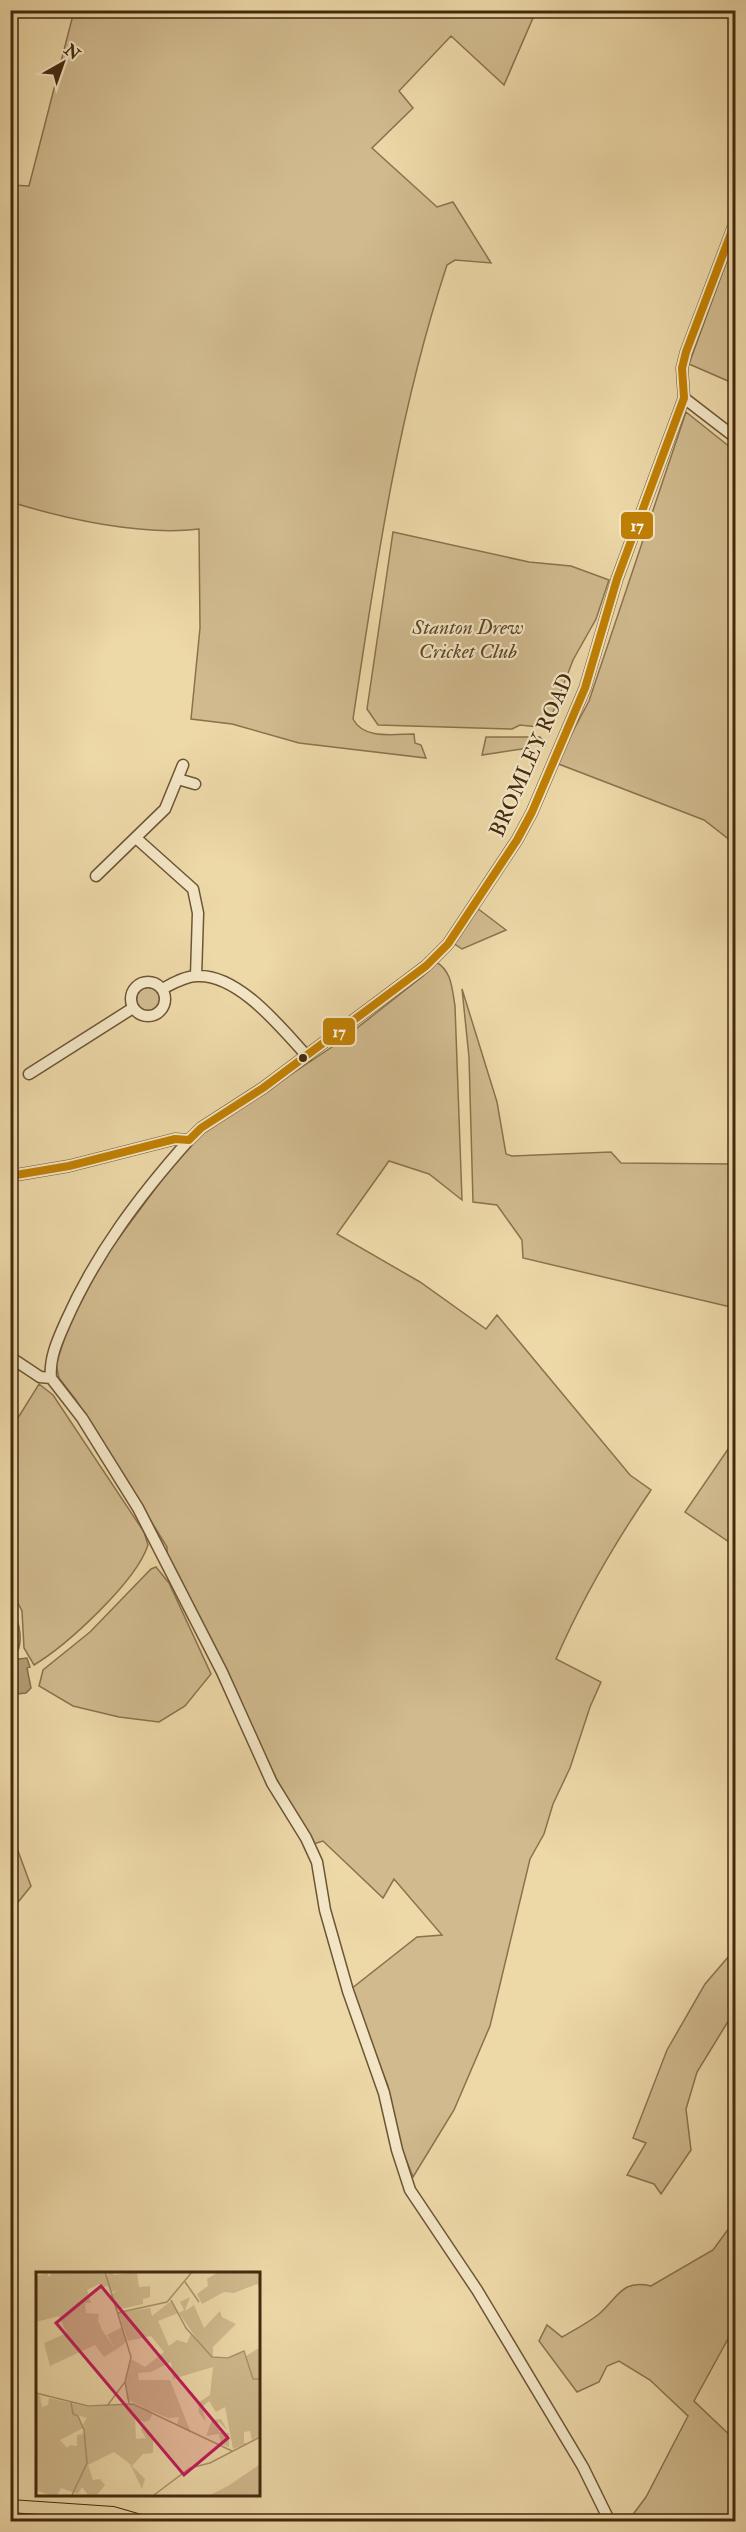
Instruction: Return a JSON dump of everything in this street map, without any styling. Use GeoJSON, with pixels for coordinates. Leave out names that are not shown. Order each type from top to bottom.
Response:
{"type":"FeatureCollection","features":[{"type":"Feature","properties":{"kind":"main road"},"geometry":{"type":"LineString","coordinates":[[10,2506],[113,2513],[144,2522]]}},
{"type":"Feature","properties":{"kind":"street"},"geometry":{"type":"LineString","coordinates":[[735,220],[682,368],[684,398],[735,438]]}},
{"type":"Feature","properties":{"kind":"street","name":"BROMLEY ROAD"},"geometry":{"type":"LineString","coordinates":[[51,1378],[50,1368],[60,1334],[96,1260],[189,1140],[201,1128],[307,1056],[441,953],[517,840],[585,688],[617,579],[684,398]]}},
{"type":"Feature","properties":{"kind":"street"},"geometry":{"type":"LineString","coordinates":[[96,876],[165,809],[183,765]]}},
{"type":"Feature","properties":{"kind":"street"},"geometry":{"type":"LineString","coordinates":[[178,779],[195,784]]}},
{"type":"Feature","properties":{"kind":"street"},"geometry":{"type":"LineString","coordinates":[[136,838],[193,889],[198,914],[196,976]]}},
{"type":"Feature","properties":{"kind":"street"},"geometry":{"type":"LineString","coordinates":[[162,989],[196,976],[224,983],[250,998],[307,1056]]}},
{"type":"Feature","properties":{"kind":"street"},"geometry":{"type":"LineString","coordinates":[[153,982],[162,989],[165,1001],[156,1014],[143,1016],[133,1008],[131,996],[140,984],[153,982]]}},
{"type":"Feature","properties":{"kind":"street"},"geometry":{"type":"LineString","coordinates":[[29,1074],[133,1008]]}},
{"type":"Feature","properties":{"kind":"street"},"geometry":{"type":"LineString","coordinates":[[10,1176],[69,1166],[175,1140],[189,1140]]}},
{"type":"Feature","properties":{"kind":"street"},"geometry":{"type":"LineString","coordinates":[[10,1357],[40,1377],[51,1378],[82,1418],[138,1508],[222,1672],[272,1783],[306,1838],[317,1862],[325,1910],[348,1991],[381,2083],[397,2150],[410,2190],[477,2290],[583,2467],[610,2522]]}},
{"type":"Feature","properties":{"kind":"green space"},"geometry":{"type":"Polygon","coordinates":[[[74,11],[536,11],[504,85],[451,36],[399,91],[413,108],[372,148],[437,207],[453,202],[491,263],[455,260],[447,265],[430,321],[390,490],[353,719],[358,726],[372,733],[414,734],[415,743],[421,745],[426,758],[299,743],[232,724],[191,719],[200,628],[199,529],[177,531],[129,528],[79,520],[11,502],[11,185],[29,186],[74,11]]]}},
{"type":"Feature","properties":{"kind":"green space"},"geometry":{"type":"Polygon","coordinates":[[[735,238],[735,384],[689,364],[735,238]]]}},
{"type":"Feature","properties":{"kind":"green space"},"geometry":{"type":"Polygon","coordinates":[[[686,412],[735,451],[735,844],[704,820],[556,763],[589,701],[686,412]]]}},
{"type":"Feature","properties":{"kind":"green space","name":"Stanton Drew Cricket Club"},"geometry":{"type":"Polygon","coordinates":[[[393,532],[529,562],[571,566],[609,580],[596,619],[573,660],[547,728],[520,725],[512,729],[378,725],[367,709],[393,532]]]}},
{"type":"Feature","properties":{"kind":"green space"},"geometry":{"type":"Polygon","coordinates":[[[486,737],[540,737],[545,745],[535,743],[522,749],[482,755],[486,737]]]}},
{"type":"Feature","properties":{"kind":"green space"},"geometry":{"type":"Polygon","coordinates":[[[477,908],[506,930],[462,949],[453,943],[477,908]]]}},
{"type":"Feature","properties":{"kind":"green space"},"geometry":{"type":"Polygon","coordinates":[[[436,962],[448,975],[455,1006],[462,1200],[429,1174],[389,1161],[337,1234],[420,1282],[486,1329],[497,1315],[630,1475],[651,1490],[599,1572],[556,1659],[601,1682],[590,1707],[570,1768],[553,1804],[544,1834],[530,1859],[490,2026],[454,2110],[413,2177],[400,2144],[388,2086],[351,1989],[417,1937],[442,1935],[394,1879],[383,1898],[323,1841],[313,1844],[276,1778],[167,1555],[167,1547],[76,1400],[59,1378],[56,1364],[69,1325],[104,1258],[181,1154],[201,1134],[338,1043],[423,976],[436,962]]]}},
{"type":"Feature","properties":{"kind":"green space"},"geometry":{"type":"Polygon","coordinates":[[[148,987],[157,990],[160,999],[157,1008],[148,1011],[139,1008],[136,999],[139,990],[148,987]]]}},
{"type":"Feature","properties":{"kind":"green space"},"geometry":{"type":"Polygon","coordinates":[[[462,989],[497,1102],[506,1154],[512,1156],[611,1152],[621,1163],[735,1164],[735,1308],[523,1258],[522,1240],[497,1205],[473,1202],[469,1057],[462,989]]]}},
{"type":"Feature","properties":{"kind":"green space"},"geometry":{"type":"Polygon","coordinates":[[[39,1384],[53,1395],[144,1532],[148,1545],[130,1577],[99,1611],[64,1643],[34,1665],[24,1648],[22,1611],[11,1590],[11,1429],[39,1384]]]}},
{"type":"Feature","properties":{"kind":"green space"},"geometry":{"type":"Polygon","coordinates":[[[735,1439],[735,1546],[685,1512],[735,1439]]]}},
{"type":"Feature","properties":{"kind":"green space"},"geometry":{"type":"Polygon","coordinates":[[[156,1567],[169,1583],[211,1674],[185,1706],[159,1722],[119,1717],[73,1706],[39,1686],[43,1670],[90,1632],[151,1569],[156,1567]]]}},
{"type":"Feature","properties":{"kind":"green space"},"geometry":{"type":"Polygon","coordinates":[[[11,1832],[31,1886],[10,1911],[11,1832]]]}},
{"type":"Feature","properties":{"kind":"green space"},"geometry":{"type":"Polygon","coordinates":[[[735,1949],[735,2014],[732,2015],[697,2072],[686,2109],[691,2150],[661,2194],[654,2184],[627,2175],[646,2143],[633,2138],[667,2050],[705,1984],[735,1949]]]}},
{"type":"Feature","properties":{"kind":"green space"},"geometry":{"type":"Polygon","coordinates":[[[732,2224],[736,2226],[735,2326],[694,2401],[735,2440],[735,2521],[628,2521],[646,2497],[688,2416],[650,2380],[619,2361],[607,2366],[599,2382],[577,2392],[539,2341],[547,2325],[562,2337],[595,2317],[626,2288],[633,2285],[651,2286],[713,2250],[732,2224]]]}},
{"type":"Feature","properties":{"kind":"shaded area"},"geometry":{"type":"Polygon","coordinates":[[[10,1603],[20,1633],[19,1648],[11,1661],[10,1603]]]}},
{"type":"Feature","properties":{"kind":"shaded area"},"geometry":{"type":"Polygon","coordinates":[[[27,1658],[31,1688],[26,1693],[17,1694],[11,1689],[11,1667],[19,1659],[27,1658]]]}},
{"type":"Feature","properties":{"kind":"transit line","name":"17"},"geometry":{"type":"LineString","coordinates":[[10,1176],[69,1166],[175,1139],[189,1140],[201,1128],[263,1088],[426,966],[448,944],[517,840],[532,812],[585,688],[617,579],[684,398],[682,368],[686,352],[736,220]]}}]}
